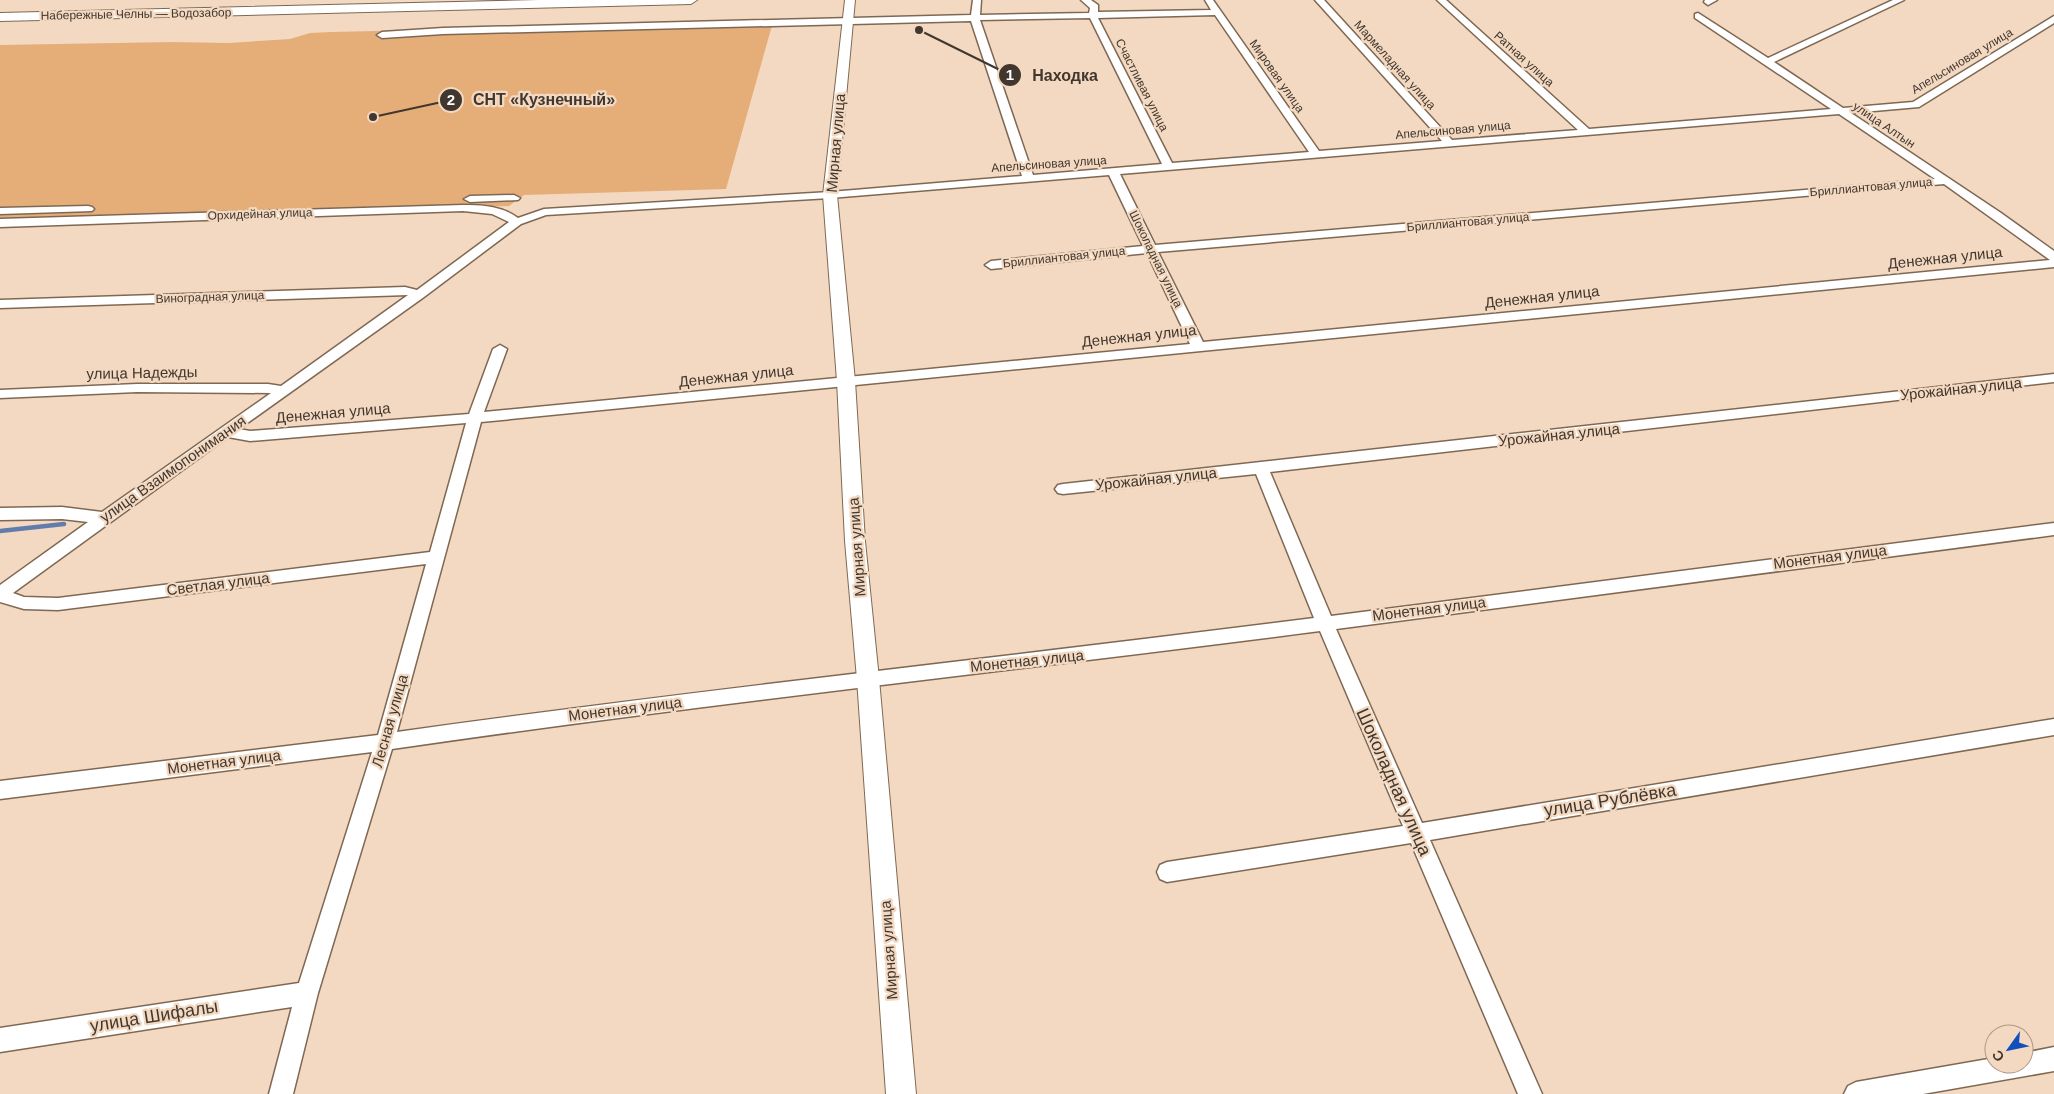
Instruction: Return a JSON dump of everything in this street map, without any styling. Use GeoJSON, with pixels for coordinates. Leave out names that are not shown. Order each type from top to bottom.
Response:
{"type":"FeatureCollection","features":[{"type":"Feature","properties":{"kind":"main road","name":"Набережные Челны — Водозабор"},"geometry":{"type":"LineString","coordinates":[[0,17],[427,4],[691,0]]}},
{"type":"Feature","properties":{"kind":"street","name":"Мирная улица"},"geometry":{"type":"LineString","coordinates":[[850,0],[830,195],[846,382],[855,541],[868,679],[901,1094]]}},
{"type":"Feature","properties":{"kind":"street"},"geometry":{"type":"LineString","coordinates":[[977,0],[975,19],[1028,177]]}},
{"type":"Feature","properties":{"kind":"street","name":"Счастливая улица"},"geometry":{"type":"LineString","coordinates":[[1086,0],[1095,7],[1093,16],[1142,109],[1168,166]]}},
{"type":"Feature","properties":{"kind":"street","name":"Мировая улица"},"geometry":{"type":"LineString","coordinates":[[1209,0],[1316,154]]}},
{"type":"Feature","properties":{"kind":"street"},"geometry":{"type":"LineString","coordinates":[[1767,62],[1900,0]]}},
{"type":"Feature","properties":{"kind":"street","name":"Мармеладная улица"},"geometry":{"type":"LineString","coordinates":[[1320,2],[1449,143]]}},
{"type":"Feature","properties":{"kind":"street","name":"Ратная улица"},"geometry":{"type":"LineString","coordinates":[[1444,3],[1585,131]]}},
{"type":"Feature","properties":{"kind":"street"},"geometry":{"type":"LineString","coordinates":[[382,35],[443,31],[1217,12]]}},
{"type":"Feature","properties":{"kind":"street","name":"улица Алтын"},"geometry":{"type":"LineString","coordinates":[[1698,16],[1997,215],[2054,257]]}},
{"type":"Feature","properties":{"kind":"street","name":"Апельсиновая улица"},"geometry":{"type":"LineString","coordinates":[[517,222],[544,212],[830,195],[1028,177],[1915,105],[2054,19]]}},
{"type":"Feature","properties":{"kind":"street","name":"Шоколадная улица"},"geometry":{"type":"LineString","coordinates":[[1113,171],[1198,346]]}},
{"type":"Feature","properties":{"kind":"street","name":"Бриллиантовая улица"},"geometry":{"type":"LineString","coordinates":[[991,265],[1151,249],[1945,181]]}},
{"type":"Feature","properties":{"kind":"street"},"geometry":{"type":"LineString","coordinates":[[0,212],[514,198]]}},
{"type":"Feature","properties":{"kind":"street","name":"Орхидейная улица"},"geometry":{"type":"LineString","coordinates":[[0,223],[463,208],[492,210],[507,214],[517,222]]}},
{"type":"Feature","properties":{"kind":"street","name":"улица Взаимопонимания"},"geometry":{"type":"LineString","coordinates":[[0,595],[103,518],[285,391],[517,222]]}},
{"type":"Feature","properties":{"kind":"street","name":"Денежная улица"},"geometry":{"type":"LineString","coordinates":[[227,432],[250,436],[475,418],[2054,263]]}},
{"type":"Feature","properties":{"kind":"street","name":"Виноградная улица"},"geometry":{"type":"LineString","coordinates":[[0,304],[405,291],[420,294]]}},
{"type":"Feature","properties":{"kind":"street","name":"Лесная улица"},"geometry":{"type":"LineString","coordinates":[[281,1094],[307,993],[385,742],[475,418],[500,348]]}},
{"type":"Feature","properties":{"kind":"street","name":"Урожайная улица"},"geometry":{"type":"LineString","coordinates":[[1063,489],[2054,378]]}},
{"type":"Feature","properties":{"kind":"street","name":"улица Надежды"},"geometry":{"type":"LineString","coordinates":[[0,394],[137,388],[268,388],[285,391]]}},
{"type":"Feature","properties":{"kind":"street","name":"Шоколадная улица"},"geometry":{"type":"LineString","coordinates":[[1261,468],[1325,623],[1530,1094]]}},
{"type":"Feature","properties":{"kind":"street"},"geometry":{"type":"LineString","coordinates":[[0,514],[62,513],[103,518]]}},
{"type":"Feature","properties":{"kind":"street","name":"Монетная улица"},"geometry":{"type":"LineString","coordinates":[[0,790],[385,742],[565,716],[1104,652],[2054,529]]}},
{"type":"Feature","properties":{"kind":"street","name":"Светлая улица"},"geometry":{"type":"LineString","coordinates":[[0,595],[24,603],[58,604],[437,557]]}},
{"type":"Feature","properties":{"kind":"street","name":"улица Рублёвка"},"geometry":{"type":"LineString","coordinates":[[1167,872],[2054,726]]}},
{"type":"Feature","properties":{"kind":"street","name":"улица Шифалы"},"geometry":{"type":"LineString","coordinates":[[0,1040],[307,993]]}},
{"type":"Feature","properties":{"kind":"street"},"geometry":{"type":"LineString","coordinates":[[1856,1094],[2054,1060]]}},
{"type":"Feature","properties":{"kind":"shaded area"},"geometry":{"type":"Polygon","coordinates":[[[773,22],[726,189],[524,195],[509,206],[0,219],[0,45],[229,43],[290,39],[310,33],[331,32],[773,22]]]}},
{"type":"Feature","properties":{"kind":"waterway"},"geometry":{"type":"LineString","coordinates":[[0,531],[64,524]]}},
{"type":"Feature","properties":{"kind":"place","name":"Находка"},"geometry":{"type":"Point","coordinates":[919,30]}},
{"type":"Feature","properties":{"kind":"place","name":"СНТ «Кузнечный»"},"geometry":{"type":"Point","coordinates":[373,117]}}]}
